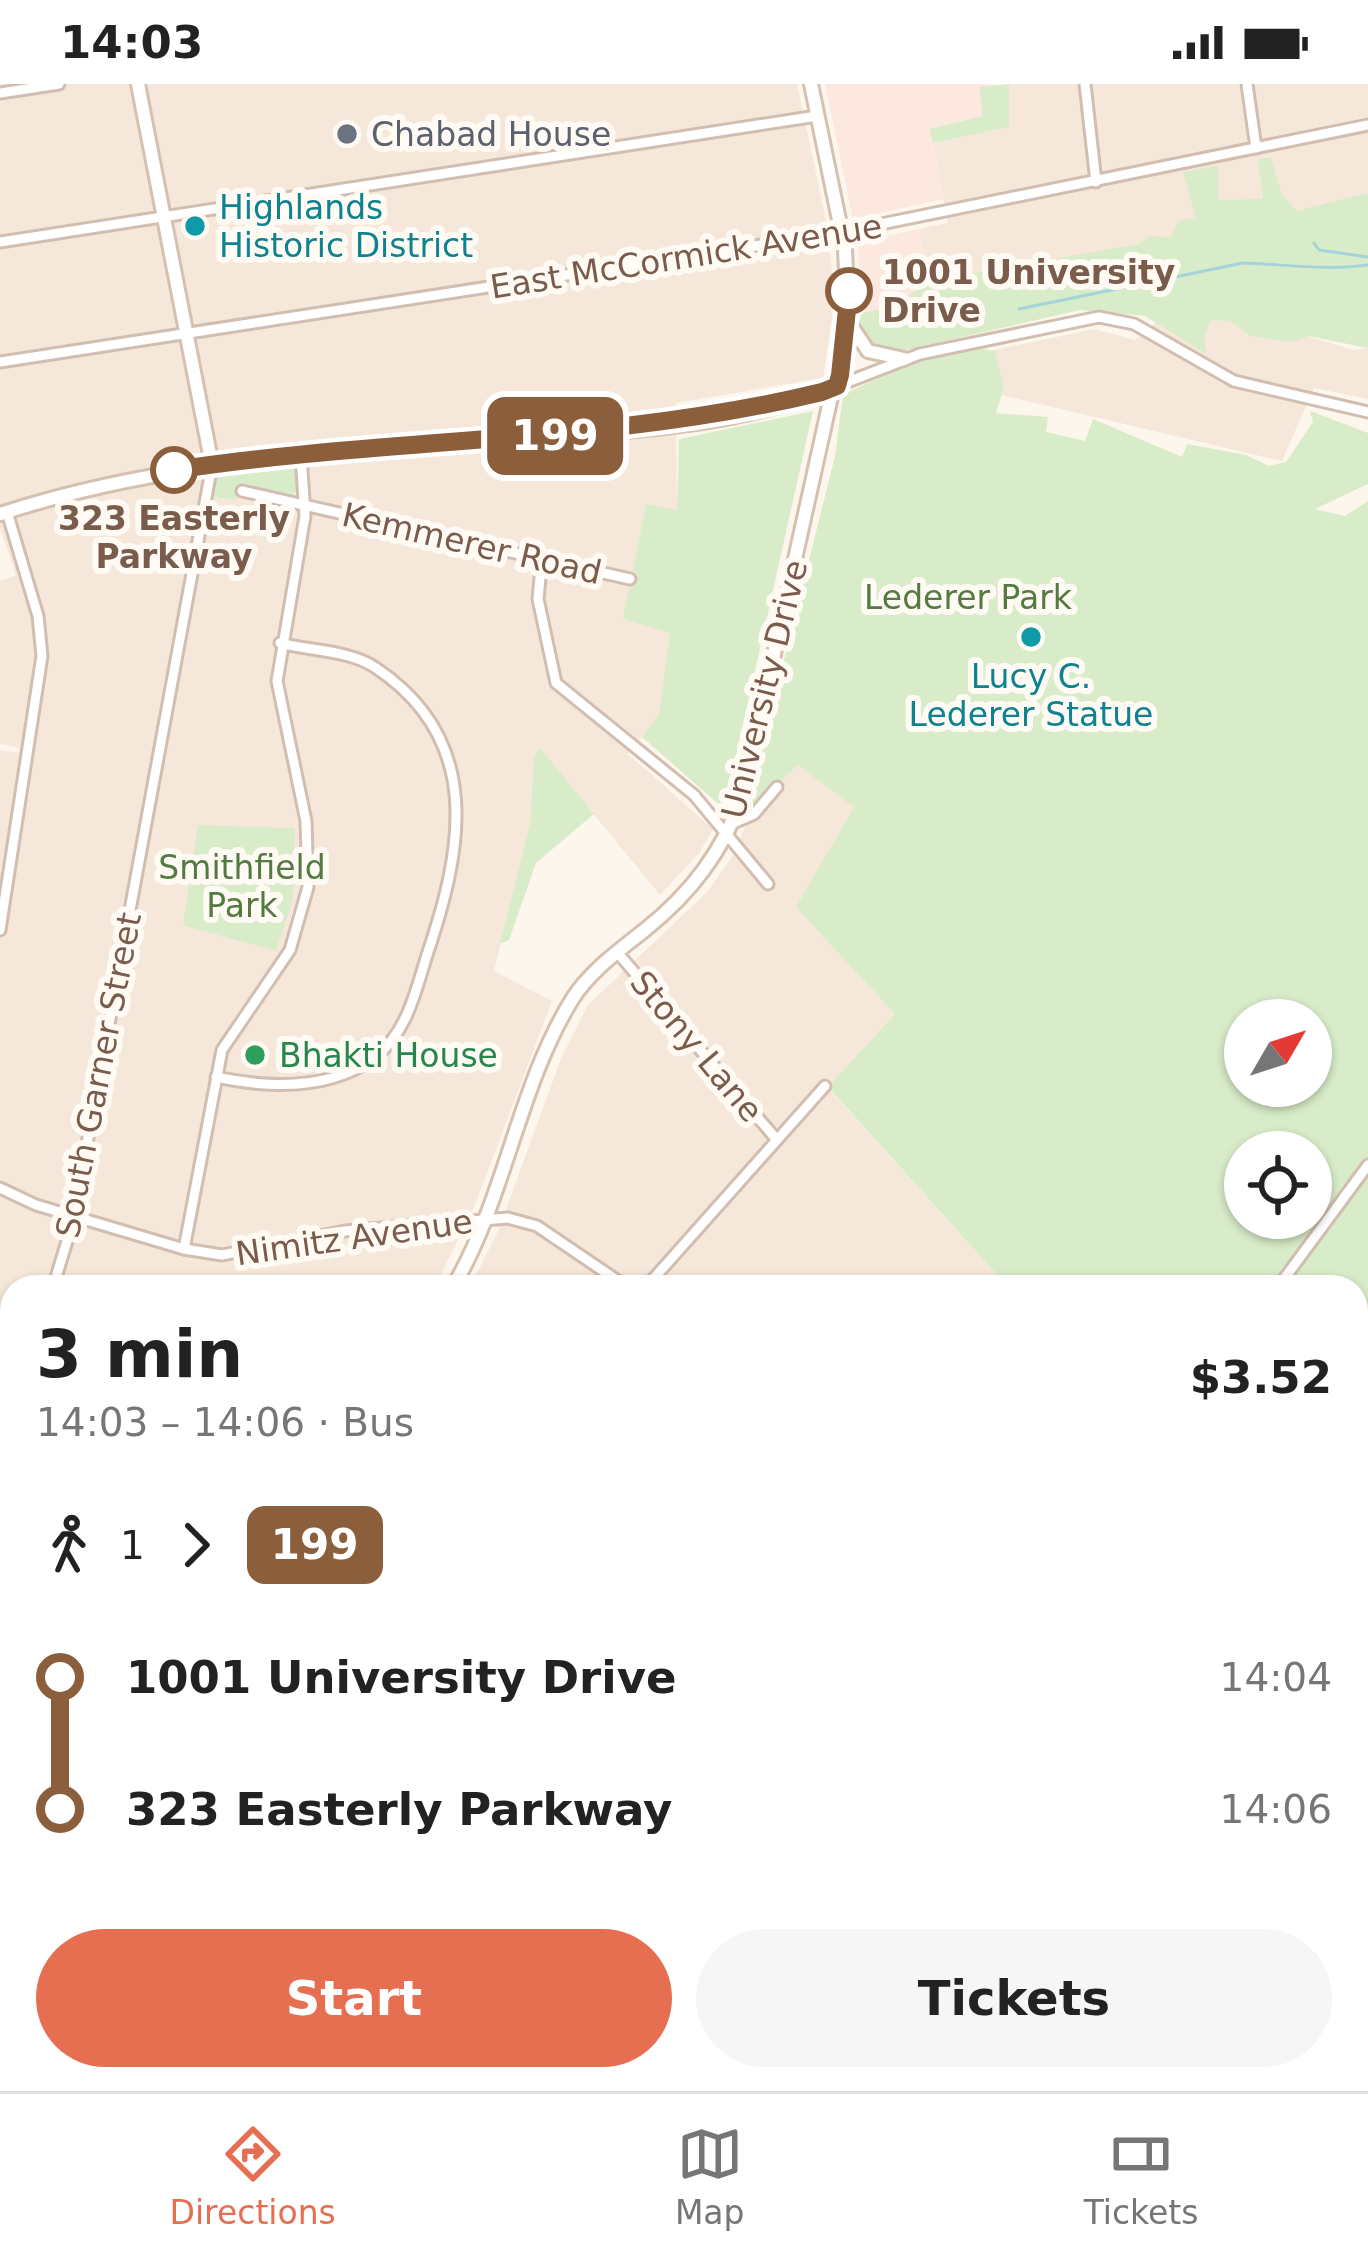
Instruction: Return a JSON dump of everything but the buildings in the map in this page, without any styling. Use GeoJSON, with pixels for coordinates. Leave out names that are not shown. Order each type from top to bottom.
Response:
{"type":"FeatureCollection","features":[{"type":"Feature","properties":{"kind":"main road","name":"South Garner Street"},"geometry":{"type":"LineString","coordinates":[[138,84],[212,465]]}},
{"type":"Feature","properties":{"kind":"main road","name":"University Drive"},"geometry":{"type":"LineString","coordinates":[[458,1275],[486,1219],[560,1018],[577,992],[617,952],[687,892],[730,829],[837,386],[848,320],[842,232],[811,84]]}},
{"type":"Feature","properties":{"kind":"main road"},"geometry":{"type":"LineString","coordinates":[[848,320],[868,351],[904,358]]}},
{"type":"Feature","properties":{"kind":"main road"},"geometry":{"type":"LineString","coordinates":[[3,513],[111,483],[212,465],[650,427],[765,406],[837,386]]}},
{"type":"Feature","properties":{"kind":"street"},"geometry":{"type":"LineString","coordinates":[[0,93],[59,84]]}},
{"type":"Feature","properties":{"kind":"street"},"geometry":{"type":"LineString","coordinates":[[1085,84],[1096,182]]}},
{"type":"Feature","properties":{"kind":"street"},"geometry":{"type":"LineString","coordinates":[[1247,84],[1256,148]]}},
{"type":"Feature","properties":{"kind":"street"},"geometry":{"type":"LineString","coordinates":[[0,242],[817,116]]}},
{"type":"Feature","properties":{"kind":"street","name":"East McCormick Avenue"},"geometry":{"type":"LineString","coordinates":[[0,362],[842,232],[1368,125]]}},
{"type":"Feature","properties":{"kind":"street"},"geometry":{"type":"LineString","coordinates":[[837,386],[904,358],[1108,317],[1134,324],[1234,381],[1368,412]]}},
{"type":"Feature","properties":{"kind":"street"},"geometry":{"type":"LineString","coordinates":[[184,1249],[216,1077],[232,1031],[290,950],[308,887],[306,821],[278,697],[280,643],[305,505],[301,454]]}},
{"type":"Feature","properties":{"kind":"street","name":"South Garner Street"},"geometry":{"type":"LineString","coordinates":[[57,1275],[74,1216],[212,465]]}},
{"type":"Feature","properties":{"kind":"street","name":"Kemmerer Road"},"geometry":{"type":"LineString","coordinates":[[242,491],[630,579]]}},
{"type":"Feature","properties":{"kind":"street"},"geometry":{"type":"LineString","coordinates":[[0,930],[42,656],[38,616],[3,513]]}},
{"type":"Feature","properties":{"kind":"street"},"geometry":{"type":"LineString","coordinates":[[542,556],[538,599],[556,683],[730,829],[768,884]]}},
{"type":"Feature","properties":{"kind":"street"},"geometry":{"type":"LineString","coordinates":[[216,1077],[293,1085],[357,1068],[386,1048],[408,1015],[458,853],[459,816],[451,772],[434,732],[403,690],[368,662],[280,643]]}},
{"type":"Feature","properties":{"kind":"street"},"geometry":{"type":"LineString","coordinates":[[730,829],[754,814],[777,787]]}},
{"type":"Feature","properties":{"kind":"street","name":"Stony Lane"},"geometry":{"type":"LineString","coordinates":[[617,952],[777,1141]]}},
{"type":"Feature","properties":{"kind":"street"},"geometry":{"type":"LineString","coordinates":[[657,1275],[825,1086]]}},
{"type":"Feature","properties":{"kind":"street"},"geometry":{"type":"LineString","coordinates":[[1287,1275],[1368,1165]]}},
{"type":"Feature","properties":{"kind":"street","name":"Nimitz Avenue"},"geometry":{"type":"LineString","coordinates":[[0,1188],[184,1249],[242,1253],[346,1231],[508,1218],[537,1226],[609,1275]]}},
{"type":"Feature","properties":{"kind":"shaded area"},"geometry":{"type":"Polygon","coordinates":[[[0,84],[797,84],[827,225],[835,297],[823,378],[676,403],[677,511],[646,504],[624,619],[671,633],[659,716],[628,754],[713,829],[700,852],[660,895],[541,750],[534,755],[530,824],[494,971],[552,1001],[475,1205],[441,1275],[0,1275],[0,750],[18,753],[20,748],[0,744],[0,581],[16,575],[0,528],[0,84]]]}},
{"type":"Feature","properties":{"kind":"shaded area"},"geometry":{"type":"Polygon","coordinates":[[[825,84],[993,84],[980,88],[984,116],[930,129],[944,199],[853,219],[825,84]]]}},
{"type":"Feature","properties":{"kind":"shaded area"},"geometry":{"type":"Polygon","coordinates":[[[1009,84],[1368,84],[1368,196],[929,288],[918,229],[948,223],[933,143],[1009,127],[1009,84]]]}},
{"type":"Feature","properties":{"kind":"shaded area"},"geometry":{"type":"Polygon","coordinates":[[[918,229],[927,262],[915,268],[917,289],[896,305],[863,313],[858,242],[918,229]]]}},
{"type":"Feature","properties":{"kind":"shaded area"},"geometry":{"type":"Polygon","coordinates":[[[1162,317],[1263,323],[1354,350],[1368,348],[1368,399],[1314,388],[1282,461],[1001,395],[980,353],[1094,329],[1135,340],[1162,317]]]}},
{"type":"Feature","properties":{"kind":"shaded area"},"geometry":{"type":"Polygon","coordinates":[[[798,764],[855,807],[797,907],[895,1014],[828,1088],[997,1275],[476,1275],[498,1231],[562,1056],[588,1005],[707,892],[734,854],[754,804],[798,764]]]}},
{"type":"Feature","properties":{"kind":"green space"},"geometry":{"type":"Polygon","coordinates":[[[1009,84],[1009,127],[933,143],[929,129],[983,116],[979,87],[1009,84]]]}},
{"type":"Feature","properties":{"kind":"green space"},"geometry":{"type":"Polygon","coordinates":[[[1271,157],[1282,195],[1297,211],[1368,193],[1368,348],[1308,336],[1293,342],[1251,336],[1230,321],[1211,320],[1204,336],[1206,354],[1145,316],[1080,310],[894,353],[867,347],[856,323],[863,313],[896,305],[917,289],[915,268],[927,262],[947,278],[1139,244],[1149,236],[1171,237],[1178,221],[1196,218],[1183,172],[1218,166],[1218,200],[1263,199],[1258,160],[1271,157]]]}},
{"type":"Feature","properties":{"kind":"green space","name":"Lederer Park"},"geometry":{"type":"Polygon","coordinates":[[[978,348],[995,351],[1004,387],[996,413],[1048,417],[1046,432],[1085,441],[1093,419],[1182,457],[1187,444],[1246,455],[1269,466],[1286,462],[1313,422],[1310,411],[1368,433],[1368,484],[1315,509],[1345,516],[1368,501],[1368,1275],[997,1275],[828,1087],[895,1014],[796,907],[854,807],[798,765],[746,811],[835,456],[843,394],[916,362],[978,348]]]}},
{"type":"Feature","properties":{"kind":"green space"},"geometry":{"type":"Polygon","coordinates":[[[813,411],[723,808],[642,737],[659,715],[670,633],[623,619],[646,504],[677,510],[679,439],[813,411]]]}},
{"type":"Feature","properties":{"kind":"green space"},"geometry":{"type":"Polygon","coordinates":[[[289,463],[296,469],[297,491],[291,496],[243,486],[235,500],[211,496],[220,471],[289,463]]]}},
{"type":"Feature","properties":{"kind":"green space"},"geometry":{"type":"Polygon","coordinates":[[[541,749],[594,814],[536,863],[509,940],[500,944],[530,824],[534,755],[541,749]]]}},
{"type":"Feature","properties":{"kind":"green space","name":"Smithfield Park"},"geometry":{"type":"Polygon","coordinates":[[[198,825],[295,828],[293,900],[276,951],[183,925],[198,825]]]}},
{"type":"Feature","properties":{"kind":"waterway"},"geometry":{"type":"LineString","coordinates":[[1314,243],[1319,250],[1368,257]]}},
{"type":"Feature","properties":{"kind":"waterway"},"geometry":{"type":"LineString","coordinates":[[1019,309],[1243,263],[1368,265]]}},
{"type":"Feature","properties":{"kind":"bus line","name":"199"},"geometry":{"type":"LineString","coordinates":[[174,470],[301,454],[617,431],[715,417],[822,392],[837,386],[840,375],[849,291]]}},
{"type":"Feature","properties":{"kind":"place","name":"Chabad House"},"geometry":{"type":"Point","coordinates":[347,134]}},
{"type":"Feature","properties":{"kind":"place","name":"Highlands Historic District"},"geometry":{"type":"Point","coordinates":[195,226]}},
{"type":"Feature","properties":{"kind":"place","name":"1001 University Drive"},"geometry":{"type":"Point","coordinates":[849,291]}},
{"type":"Feature","properties":{"kind":"place","name":"323 Easterly Parkway"},"geometry":{"type":"Point","coordinates":[174,470]}},
{"type":"Feature","properties":{"kind":"place","name":"Lucy C. Lederer Statue"},"geometry":{"type":"Point","coordinates":[1031,637]}},
{"type":"Feature","properties":{"kind":"place","name":"Bhakti House"},"geometry":{"type":"Point","coordinates":[255,1055]}}]}
